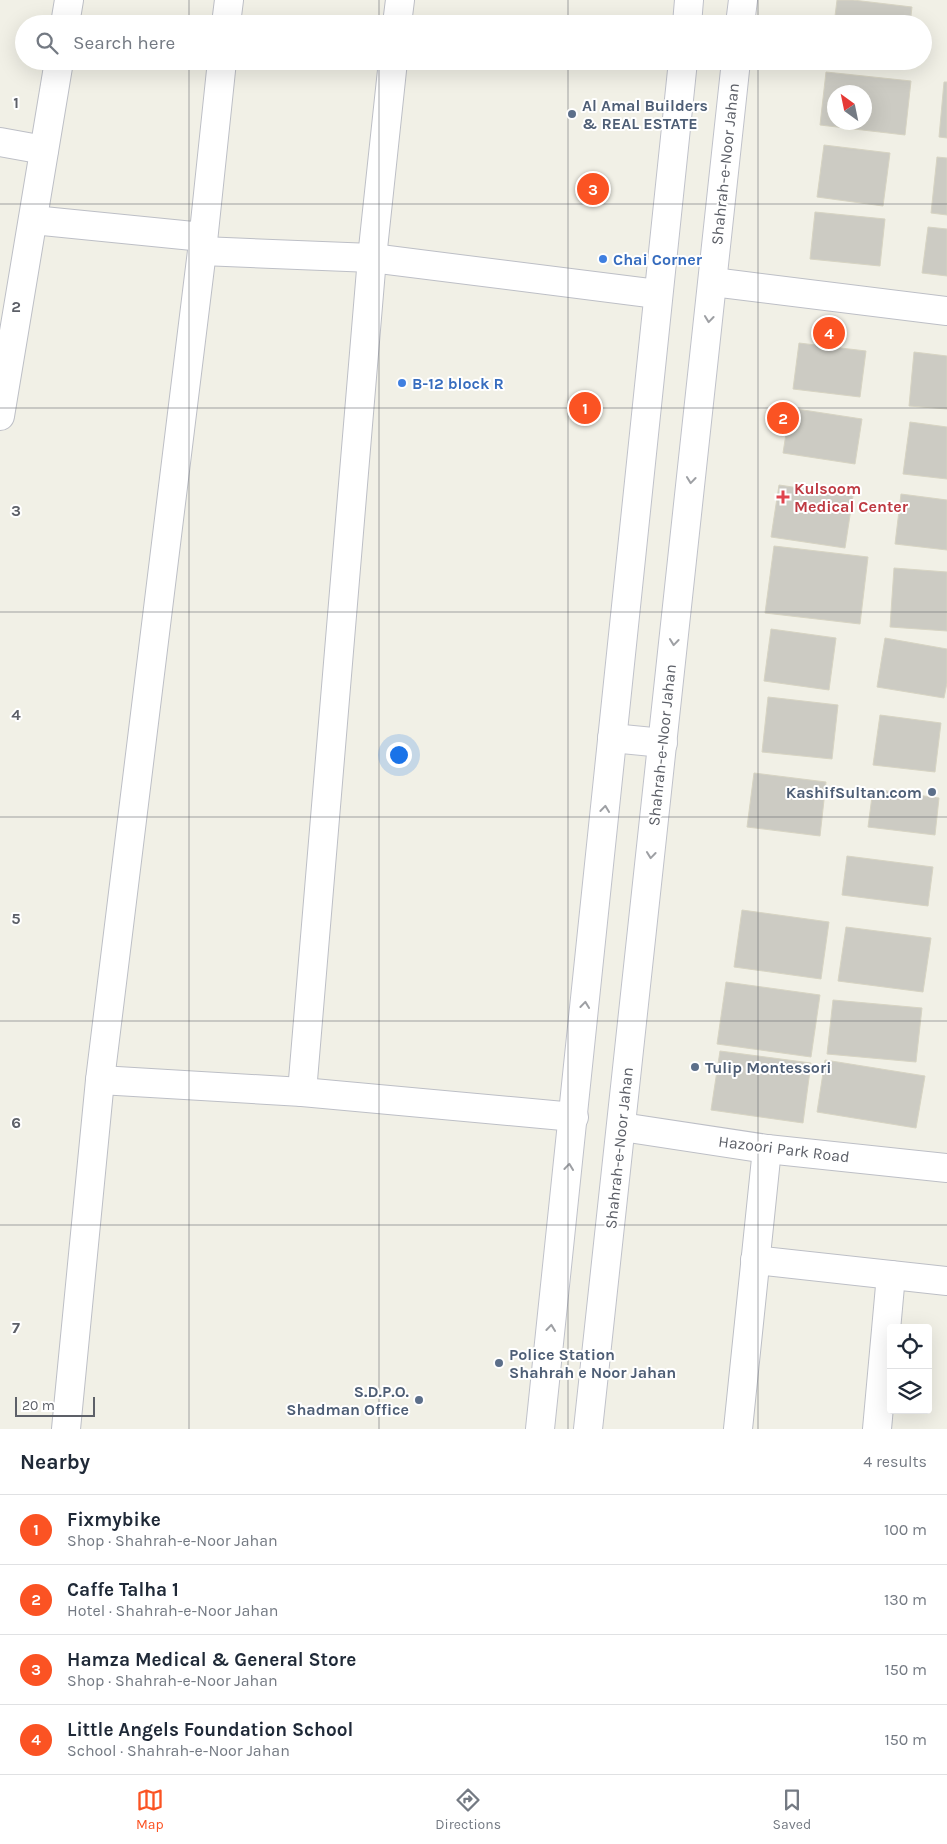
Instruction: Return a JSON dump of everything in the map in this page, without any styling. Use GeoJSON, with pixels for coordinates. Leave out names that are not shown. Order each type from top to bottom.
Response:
{"type":"FeatureCollection","features":[{"type":"Feature","properties":{"kind":"street"},"geometry":{"type":"LineString","coordinates":[[66,15],[69,0]]}},
{"type":"Feature","properties":{"kind":"street"},"geometry":{"type":"LineString","coordinates":[[227,15],[229,0]]}},
{"type":"Feature","properties":{"kind":"street"},"geometry":{"type":"LineString","coordinates":[[398,15],[400,0]]}},
{"type":"Feature","properties":{"kind":"street"},"geometry":{"type":"LineString","coordinates":[[688,15],[689,0]]}},
{"type":"Feature","properties":{"kind":"street"},"geometry":{"type":"LineString","coordinates":[[741,15],[743,0]]}},
{"type":"Feature","properties":{"kind":"street"},"geometry":{"type":"LineString","coordinates":[[0,416],[57,70]]}},
{"type":"Feature","properties":{"kind":"street"},"geometry":{"type":"LineString","coordinates":[[66,1429],[100,1080],[203,244],[221,70]]}},
{"type":"Feature","properties":{"kind":"street"},"geometry":{"type":"LineString","coordinates":[[302,1092],[372,258],[392,70]]}},
{"type":"Feature","properties":{"kind":"street"},"geometry":{"type":"LineString","coordinates":[[540,1429],[574,1117],[657,294],[682,70]]}},
{"type":"Feature","properties":{"kind":"street","name":"Shahrah-e-Noor Jahan"},"geometry":{"type":"LineString","coordinates":[[588,1429],[735,70]]}},
{"type":"Feature","properties":{"kind":"street"},"geometry":{"type":"LineString","coordinates":[[0,142],[44,150]]}},
{"type":"Feature","properties":{"kind":"street"},"geometry":{"type":"LineString","coordinates":[[33,220],[203,244],[372,258],[657,294]]}},
{"type":"Feature","properties":{"kind":"street"},"geometry":{"type":"LineString","coordinates":[[712,282],[947,311]]}},
{"type":"Feature","properties":{"kind":"street"},"geometry":{"type":"LineString","coordinates":[[612,738],[662,743]]}},
{"type":"Feature","properties":{"kind":"street"},"geometry":{"type":"LineString","coordinates":[[100,1080],[302,1092],[574,1117]]}},
{"type":"Feature","properties":{"kind":"street","name":"Hazoori Park Road"},"geometry":{"type":"LineString","coordinates":[[622,1127],[766,1149],[947,1168]]}},
{"type":"Feature","properties":{"kind":"street"},"geometry":{"type":"LineString","coordinates":[[738,1429],[766,1149]]}},
{"type":"Feature","properties":{"kind":"street"},"geometry":{"type":"LineString","coordinates":[[755,1260],[947,1281]]}},
{"type":"Feature","properties":{"kind":"street"},"geometry":{"type":"LineString","coordinates":[[877,1429],[891,1275]]}},
{"type":"Feature","properties":{"kind":"building"},"geometry":{"type":"Polygon","coordinates":[[[837,0],[912,7],[911,15],[835,15],[837,0]]]}},
{"type":"Feature","properties":{"kind":"building"},"geometry":{"type":"Polygon","coordinates":[[[826,72],[911,81],[905,135],[862,130],[872,130],[872,85],[827,85],[827,126],[820,125],[826,72]]]}},
{"type":"Feature","properties":{"kind":"building"},"geometry":{"type":"Polygon","coordinates":[[[944,82],[947,82],[947,138],[939,137],[944,82]]]}},
{"type":"Feature","properties":{"kind":"building"},"geometry":{"type":"Polygon","coordinates":[[[824,145],[890,153],[883,206],[817,197],[824,145]]]}},
{"type":"Feature","properties":{"kind":"building"},"geometry":{"type":"Polygon","coordinates":[[[937,157],[947,158],[947,215],[931,213],[937,157]]]}},
{"type":"Feature","properties":{"kind":"building"},"geometry":{"type":"Polygon","coordinates":[[[815,212],[885,219],[880,266],[810,259],[815,212]]]}},
{"type":"Feature","properties":{"kind":"building"},"geometry":{"type":"Polygon","coordinates":[[[928,227],[947,229],[947,276],[922,273],[928,227]]]}},
{"type":"Feature","properties":{"kind":"building"},"geometry":{"type":"Polygon","coordinates":[[[799,343],[866,351],[860,397],[793,389],[799,343]]]}},
{"type":"Feature","properties":{"kind":"building"},"geometry":{"type":"Polygon","coordinates":[[[914,352],[947,356],[947,409],[909,406],[914,352]]]}},
{"type":"Feature","properties":{"kind":"building"},"geometry":{"type":"Polygon","coordinates":[[[790,408],[862,419],[855,464],[783,453],[790,408]]]}},
{"type":"Feature","properties":{"kind":"building"},"geometry":{"type":"Polygon","coordinates":[[[910,422],[947,427],[947,479],[903,474],[910,422]]]}},
{"type":"Feature","properties":{"kind":"building"},"geometry":{"type":"Polygon","coordinates":[[[779,485],[853,496],[845,548],[771,537],[779,485]]]}},
{"type":"Feature","properties":{"kind":"building"},"geometry":{"type":"Polygon","coordinates":[[[901,494],[947,500],[947,550],[895,544],[901,494]]]}},
{"type":"Feature","properties":{"kind":"building"},"geometry":{"type":"Polygon","coordinates":[[[774,546],[868,557],[860,624],[765,613],[774,546]]]}},
{"type":"Feature","properties":{"kind":"building"},"geometry":{"type":"Polygon","coordinates":[[[894,568],[947,572],[947,631],[890,627],[894,568]]]}},
{"type":"Feature","properties":{"kind":"building"},"geometry":{"type":"Polygon","coordinates":[[[771,629],[836,638],[829,690],[764,681],[771,629]]]}},
{"type":"Feature","properties":{"kind":"building"},"geometry":{"type":"Polygon","coordinates":[[[885,638],[947,649],[947,683],[944,698],[877,687],[885,638]]]}},
{"type":"Feature","properties":{"kind":"building"},"geometry":{"type":"Polygon","coordinates":[[[768,697],[838,705],[832,759],[762,752],[768,697]]]}},
{"type":"Feature","properties":{"kind":"building"},"geometry":{"type":"Polygon","coordinates":[[[880,715],[941,723],[935,772],[873,765],[880,715]]]}},
{"type":"Feature","properties":{"kind":"building"},"geometry":{"type":"Polygon","coordinates":[[[754,773],[826,782],[820,836],[747,827],[754,773]]]}},
{"type":"Feature","properties":{"kind":"building"},"geometry":{"type":"Polygon","coordinates":[[[873,789],[939,798],[935,835],[868,827],[873,789]]]}},
{"type":"Feature","properties":{"kind":"building"},"geometry":{"type":"Polygon","coordinates":[[[847,856],[933,867],[928,906],[842,895],[847,856]]]}},
{"type":"Feature","properties":{"kind":"building"},"geometry":{"type":"Polygon","coordinates":[[[742,910],[829,922],[821,979],[734,967],[742,910]]]}},
{"type":"Feature","properties":{"kind":"building"},"geometry":{"type":"Polygon","coordinates":[[[846,927],[931,938],[923,992],[838,981],[846,927]]]}},
{"type":"Feature","properties":{"kind":"building"},"geometry":{"type":"Polygon","coordinates":[[[726,982],[820,995],[811,1057],[717,1044],[726,982]]]}},
{"type":"Feature","properties":{"kind":"building"},"geometry":{"type":"Polygon","coordinates":[[[833,1000],[922,1008],[916,1062],[827,1054],[833,1000]]]}},
{"type":"Feature","properties":{"kind":"building"},"geometry":{"type":"Polygon","coordinates":[[[720,1051],[811,1063],[803,1123],[711,1110],[720,1051]]]}},
{"type":"Feature","properties":{"kind":"building"},"geometry":{"type":"Polygon","coordinates":[[[825,1060],[925,1076],[916,1128],[817,1112],[825,1060]]]}},
{"type":"Feature","properties":{"kind":"place","name":"Al Amal Builders & REAL ESTATE"},"geometry":{"type":"Point","coordinates":[572,114]}},
{"type":"Feature","properties":{"kind":"place","name":"Hamza Medical & General Store"},"geometry":{"type":"Point","coordinates":[593,189]}},
{"type":"Feature","properties":{"kind":"place","name":"Chai Corner"},"geometry":{"type":"Point","coordinates":[603,259]}},
{"type":"Feature","properties":{"kind":"place","name":"Little Angels Foundation School"},"geometry":{"type":"Point","coordinates":[829,333]}},
{"type":"Feature","properties":{"kind":"place","name":"B-12 block R"},"geometry":{"type":"Point","coordinates":[402,383]}},
{"type":"Feature","properties":{"kind":"place","name":"Fixmybike"},"geometry":{"type":"Point","coordinates":[585,408]}},
{"type":"Feature","properties":{"kind":"place","name":"Caffe Talha 1"},"geometry":{"type":"Point","coordinates":[783,418]}},
{"type":"Feature","properties":{"kind":"place","name":"Kulsoom Medical Center"},"geometry":{"type":"Point","coordinates":[783,497]}},
{"type":"Feature","properties":{"kind":"place","name":"KashifSultan.com"},"geometry":{"type":"Point","coordinates":[932,792]}},
{"type":"Feature","properties":{"kind":"place","name":"Tulip Montessori"},"geometry":{"type":"Point","coordinates":[695,1067]}},
{"type":"Feature","properties":{"kind":"place","name":"Police Station Shahrah e Noor Jahan"},"geometry":{"type":"Point","coordinates":[499,1363]}},
{"type":"Feature","properties":{"kind":"place","name":"S.D.P.O. Shadman Office"},"geometry":{"type":"Point","coordinates":[419,1400]}}]}
